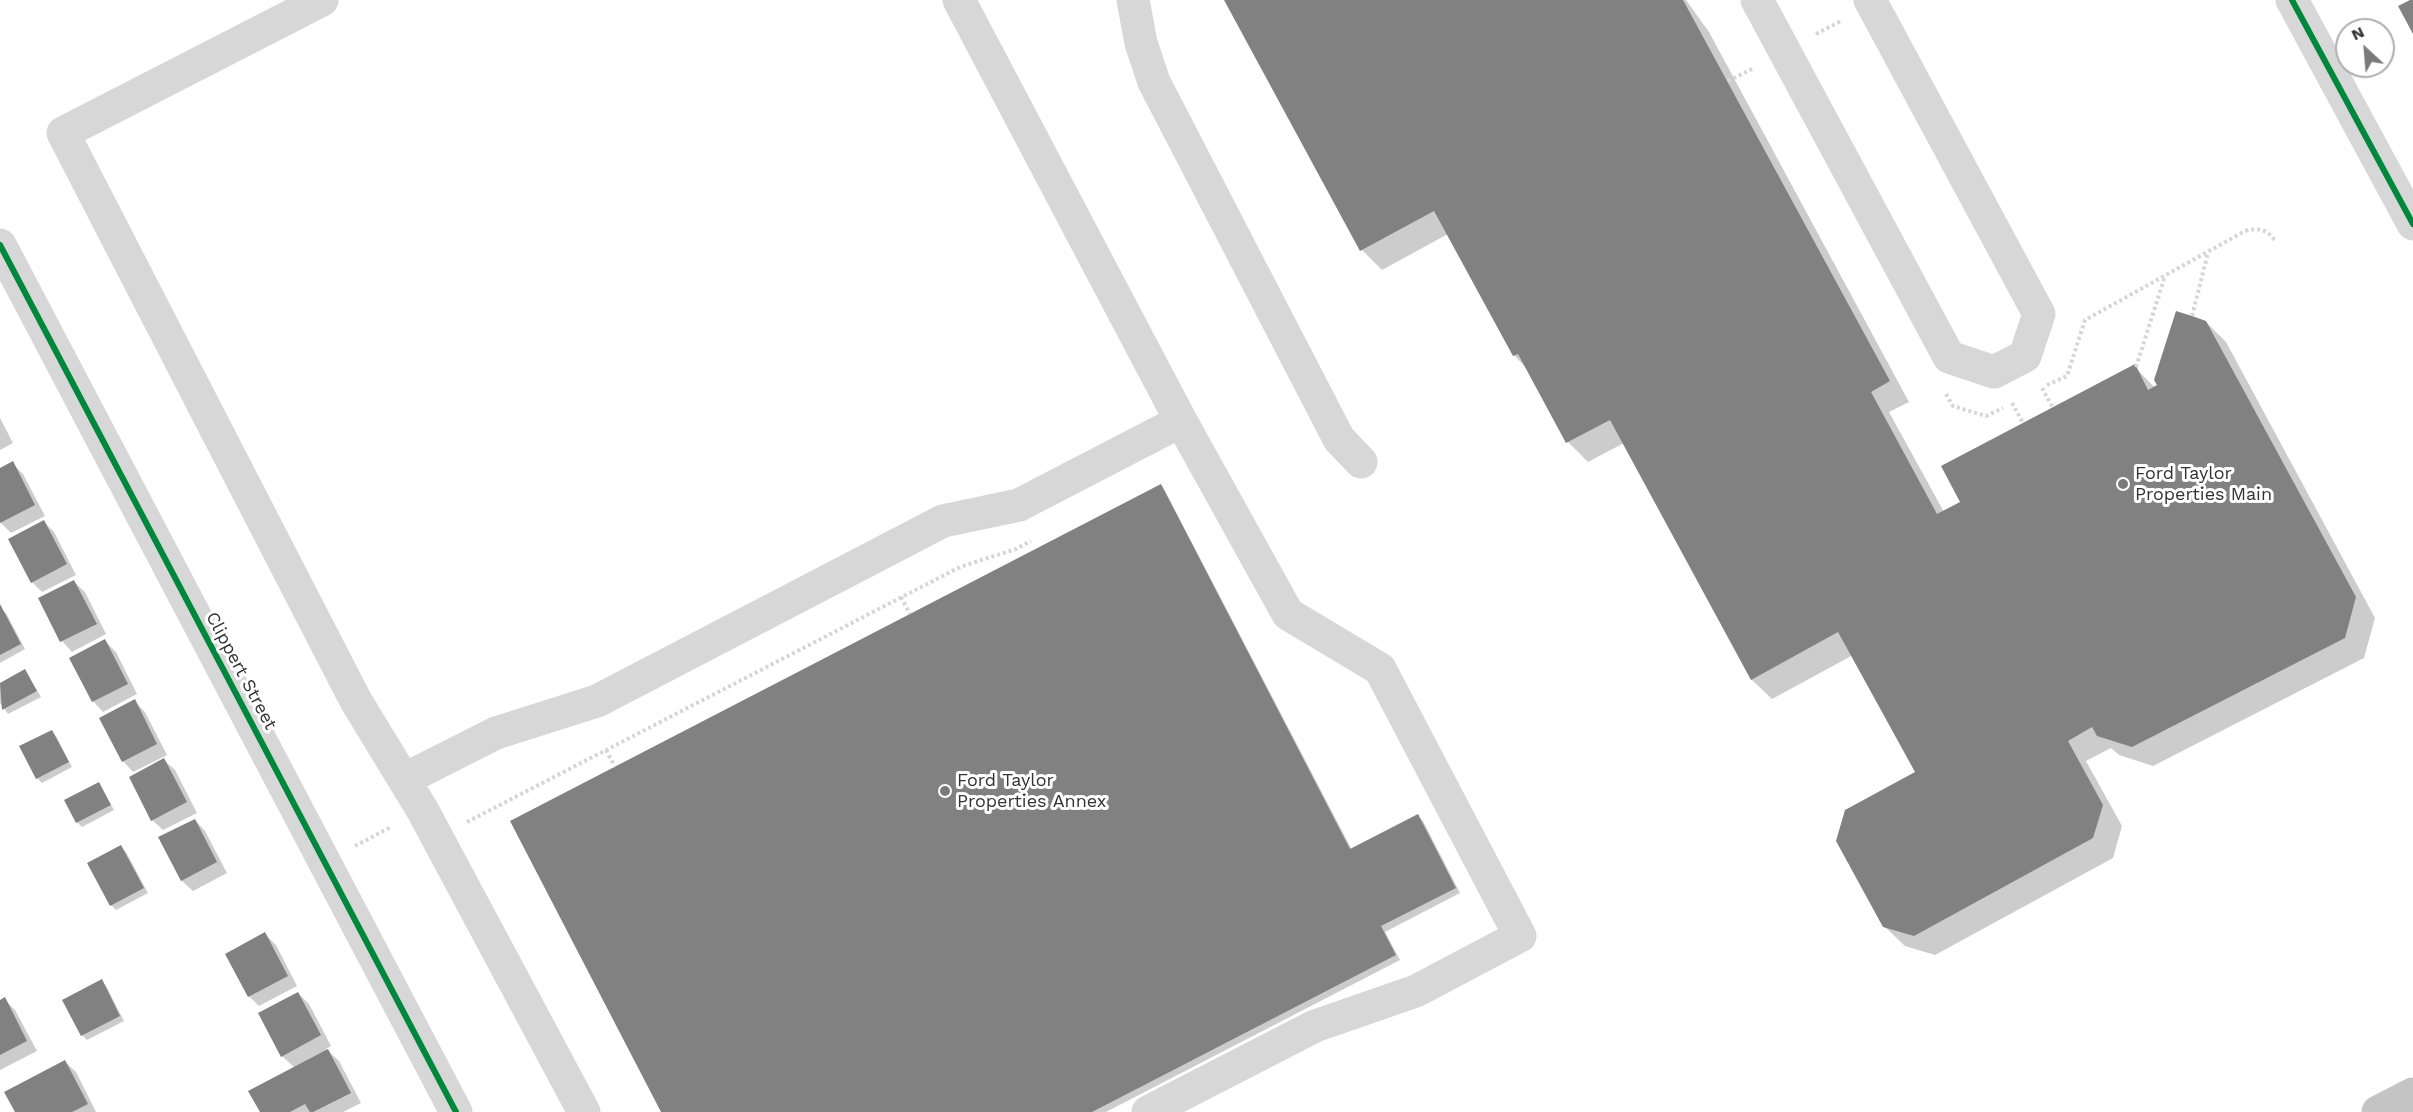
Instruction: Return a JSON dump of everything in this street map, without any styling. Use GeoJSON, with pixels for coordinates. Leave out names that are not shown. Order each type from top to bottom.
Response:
{"type":"FeatureCollection","features":[{"type":"Feature","properties":{"kind":"highway"},"geometry":{"type":"LineString","coordinates":[[2378,1112],[2413,1094]]}},
{"type":"Feature","properties":{"kind":"street"},"geometry":{"type":"LineString","coordinates":[[322,0],[63,133],[356,701],[405,779],[584,1112]]}},
{"type":"Feature","properties":{"kind":"street"},"geometry":{"type":"LineString","coordinates":[[959,0],[1181,421],[1288,614],[1380,669],[1520,936],[1416,991],[1315,1026],[1148,1112]]}},
{"type":"Feature","properties":{"kind":"street"},"geometry":{"type":"LineString","coordinates":[[1134,0],[1141,44],[1154,82],[1339,439],[1361,462]]}},
{"type":"Feature","properties":{"kind":"street"},"geometry":{"type":"LineString","coordinates":[[1757,0],[1949,357],[1994,372],[2025,356],[2039,314],[1870,0]]}},
{"type":"Feature","properties":{"kind":"street"},"geometry":{"type":"LineString","coordinates":[[2292,0],[2413,224]]}},
{"type":"Feature","properties":{"kind":"street","name":"Clippert Street"},"geometry":{"type":"LineString","coordinates":[[0,245],[456,1112]]}},
{"type":"Feature","properties":{"kind":"street"},"geometry":{"type":"LineString","coordinates":[[405,779],[496,733],[597,701],[943,521],[1019,505],[1181,421]]}},
{"type":"Feature","properties":{"kind":"path"},"geometry":{"type":"LineString","coordinates":[[2192,316],[2208,252]]}},
{"type":"Feature","properties":{"kind":"path"},"geometry":{"type":"LineString","coordinates":[[2136,367],[2164,276]]}},
{"type":"Feature","properties":{"kind":"path"},"geometry":{"type":"LineString","coordinates":[[2042,388],[2053,408]]}},
{"type":"Feature","properties":{"kind":"path"},"geometry":{"type":"LineString","coordinates":[[2012,403],[2023,423]]}},
{"type":"Feature","properties":{"kind":"path"},"geometry":{"type":"LineString","coordinates":[[463,824],[960,567],[1017,549],[1037,538]]}},
{"type":"Feature","properties":{"kind":"path"},"geometry":{"type":"LineString","coordinates":[[901,597],[910,614]]}},
{"type":"Feature","properties":{"kind":"path"},"geometry":{"type":"LineString","coordinates":[[606,750],[615,767]]}},
{"type":"Feature","properties":{"kind":"path"},"geometry":{"type":"LineString","coordinates":[[353,847],[392,826]]}},
{"type":"Feature","properties":{"kind":"building","name":"Ford Taylor Properties Main"},"geometry":{"type":"Polygon","coordinates":[[[1224,0],[1683,0],[1890,381],[1871,392],[1937,514],[1960,502],[1941,466],[2135,364],[2148,390],[2157,385],[2154,380],[2176,311],[2206,321],[2356,597],[2345,638],[2132,747],[2097,736],[2092,727],[2068,741],[2103,805],[2093,838],[1914,936],[1883,927],[1836,841],[1845,810],[1915,772],[1838,632],[1751,680],[1610,420],[1566,443],[1518,354],[1513,356],[1434,211],[1360,251],[1224,0]]]}},
{"type":"Feature","properties":{"kind":"building"},"geometry":{"type":"Polygon","coordinates":[[[2413,0],[2413,34],[2398,6],[2413,0]]]}},
{"type":"Feature","properties":{"kind":"building"},"geometry":{"type":"Polygon","coordinates":[[[13,461],[35,505],[0,523],[0,468],[13,461]]]}},
{"type":"Feature","properties":{"kind":"building","name":"Ford Taylor Properties Annex"},"geometry":{"type":"Polygon","coordinates":[[[1161,484],[1350,849],[1418,814],[1456,888],[1381,926],[1396,955],[1092,1112],[661,1112],[510,821],[1161,484]]]}},
{"type":"Feature","properties":{"kind":"building"},"geometry":{"type":"Polygon","coordinates":[[[44,520],[67,564],[31,583],[8,539],[44,520]]]}},
{"type":"Feature","properties":{"kind":"building"},"geometry":{"type":"Polygon","coordinates":[[[74,580],[97,624],[60,642],[38,598],[74,580]]]}},
{"type":"Feature","properties":{"kind":"building"},"geometry":{"type":"Polygon","coordinates":[[[0,604],[21,644],[0,655],[0,604]]]}},
{"type":"Feature","properties":{"kind":"building"},"geometry":{"type":"Polygon","coordinates":[[[105,639],[128,684],[92,702],[69,658],[105,639]]]}},
{"type":"Feature","properties":{"kind":"building"},"geometry":{"type":"Polygon","coordinates":[[[25,669],[37,691],[2,710],[0,683],[25,669]]]}},
{"type":"Feature","properties":{"kind":"building"},"geometry":{"type":"Polygon","coordinates":[[[135,699],[157,744],[122,762],[99,718],[135,699]]]}},
{"type":"Feature","properties":{"kind":"building"},"geometry":{"type":"Polygon","coordinates":[[[52,730],[69,762],[36,779],[19,746],[52,730]]]}},
{"type":"Feature","properties":{"kind":"building"},"geometry":{"type":"Polygon","coordinates":[[[164,758],[187,802],[151,821],[129,777],[164,758]]]}},
{"type":"Feature","properties":{"kind":"building"},"geometry":{"type":"Polygon","coordinates":[[[99,782],[111,805],[76,823],[64,800],[99,782]]]}},
{"type":"Feature","properties":{"kind":"building"},"geometry":{"type":"Polygon","coordinates":[[[195,819],[217,862],[181,881],[158,837],[195,819]]]}},
{"type":"Feature","properties":{"kind":"building"},"geometry":{"type":"Polygon","coordinates":[[[121,845],[144,888],[110,906],[87,863],[121,845]]]}},
{"type":"Feature","properties":{"kind":"building"},"geometry":{"type":"Polygon","coordinates":[[[265,932],[288,976],[248,997],[225,954],[265,932]]]}},
{"type":"Feature","properties":{"kind":"building"},"geometry":{"type":"Polygon","coordinates":[[[102,979],[120,1016],[81,1036],[62,1000],[102,979]]]}},
{"type":"Feature","properties":{"kind":"building"},"geometry":{"type":"Polygon","coordinates":[[[298,992],[321,1035],[281,1057],[258,1013],[298,992]]]}},
{"type":"Feature","properties":{"kind":"building"},"geometry":{"type":"Polygon","coordinates":[[[5,997],[27,1041],[0,1055],[0,1000],[5,997]]]}},
{"type":"Feature","properties":{"kind":"building"},"geometry":{"type":"Polygon","coordinates":[[[328,1049],[351,1093],[313,1112],[310,1112],[305,1104],[290,1112],[260,1112],[248,1091],[328,1049]]]}},
{"type":"Feature","properties":{"kind":"building"},"geometry":{"type":"Polygon","coordinates":[[[65,1060],[88,1104],[72,1112],[15,1112],[4,1092],[65,1060]]]}},
{"type":"Feature","properties":{"kind":"cycle path"},"geometry":{"type":"LineString","coordinates":[[2292,0],[2413,224]]}},
{"type":"Feature","properties":{"kind":"cycle path"},"geometry":{"type":"LineString","coordinates":[[0,245],[456,1112]]}},
{"type":"Feature","properties":{"kind":"place","name":"Ford Taylor Properties Main"},"geometry":{"type":"Point","coordinates":[2123,484]}},
{"type":"Feature","properties":{"kind":"place","name":"Ford Taylor Properties Annex"},"geometry":{"type":"Point","coordinates":[945,791]}}]}
